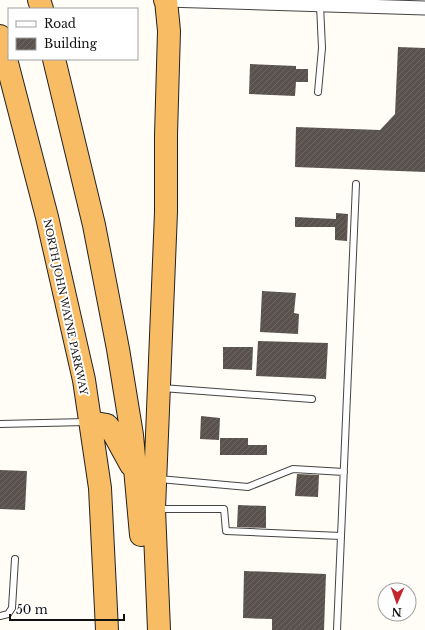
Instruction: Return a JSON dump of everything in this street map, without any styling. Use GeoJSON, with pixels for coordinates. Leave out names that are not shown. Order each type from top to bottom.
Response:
{"type":"FeatureCollection","features":[{"type":"Feature","properties":{"kind":"highway"},"geometry":{"type":"LineString","coordinates":[[146,630],[146,478],[159,388],[166,212],[166,135],[169,31],[166,0]]}},
{"type":"Feature","properties":{"kind":"highway","name":"NORTH JOHN WAYNE PARKWAY"},"geometry":{"type":"LineString","coordinates":[[0,36],[68,305],[90,422],[100,488],[107,630]]}},
{"type":"Feature","properties":{"kind":"highway"},"geometry":{"type":"LineString","coordinates":[[54,60],[94,225],[118,349],[154,509],[159,630]]}},
{"type":"Feature","properties":{"kind":"highway"},"geometry":{"type":"LineString","coordinates":[[90,422],[107,425],[146,478]]}},
{"type":"Feature","properties":{"kind":"street"},"geometry":{"type":"LineString","coordinates":[[166,0],[272,2],[425,8]]}},
{"type":"Feature","properties":{"kind":"lane"},"geometry":{"type":"LineString","coordinates":[[318,92],[322,48],[320,5]]}},
{"type":"Feature","properties":{"kind":"lane"},"geometry":{"type":"LineString","coordinates":[[337,630],[356,184]]}},
{"type":"Feature","properties":{"kind":"lane"},"geometry":{"type":"LineString","coordinates":[[159,388],[312,398]]}},
{"type":"Feature","properties":{"kind":"lane"},"geometry":{"type":"LineString","coordinates":[[0,424],[90,422]]}},
{"type":"Feature","properties":{"kind":"lane"},"geometry":{"type":"LineString","coordinates":[[146,478],[248,487],[293,469],[344,472]]}},
{"type":"Feature","properties":{"kind":"lane"},"geometry":{"type":"LineString","coordinates":[[154,509],[224,509],[226,532],[341,536]]}},
{"type":"Feature","properties":{"kind":"lane"},"geometry":{"type":"LineString","coordinates":[[0,616],[8,614],[12,608],[15,559]]}},
{"type":"Feature","properties":{"kind":"building"},"geometry":{"type":"Polygon","coordinates":[[[398,47],[425,48],[425,172],[295,167],[296,127],[380,130],[395,114],[398,47]]]}},
{"type":"Feature","properties":{"kind":"building"},"geometry":{"type":"Polygon","coordinates":[[[250,64],[296,66],[296,69],[308,69],[308,82],[296,82],[295,96],[249,94],[250,64]]]}},
{"type":"Feature","properties":{"kind":"building"},"geometry":{"type":"Polygon","coordinates":[[[336,213],[348,214],[347,241],[335,240],[335,227],[295,227],[295,217],[336,219],[336,213]]]}},
{"type":"Feature","properties":{"kind":"building"},"geometry":{"type":"Polygon","coordinates":[[[262,291],[296,293],[294,313],[299,314],[298,334],[260,332],[262,291]]]}},
{"type":"Feature","properties":{"kind":"building"},"geometry":{"type":"Polygon","coordinates":[[[258,341],[328,343],[326,379],[256,376],[258,341]]]}},
{"type":"Feature","properties":{"kind":"building"},"geometry":{"type":"Polygon","coordinates":[[[223,347],[253,347],[252,370],[223,369],[223,347]]]}},
{"type":"Feature","properties":{"kind":"building"},"geometry":{"type":"Polygon","coordinates":[[[201,416],[220,418],[219,440],[200,439],[201,416]]]}},
{"type":"Feature","properties":{"kind":"building"},"geometry":{"type":"Polygon","coordinates":[[[220,438],[248,438],[248,445],[267,445],[267,455],[220,455],[220,438]]]}},
{"type":"Feature","properties":{"kind":"building"},"geometry":{"type":"Polygon","coordinates":[[[0,470],[27,471],[25,510],[0,509],[0,470]]]}},
{"type":"Feature","properties":{"kind":"building"},"geometry":{"type":"Polygon","coordinates":[[[297,474],[319,475],[318,497],[295,496],[297,474]]]}},
{"type":"Feature","properties":{"kind":"building"},"geometry":{"type":"Polygon","coordinates":[[[238,505],[266,506],[266,528],[237,527],[238,505]]]}},
{"type":"Feature","properties":{"kind":"building"},"geometry":{"type":"Polygon","coordinates":[[[244,571],[326,574],[324,630],[272,630],[272,619],[243,618],[244,571]]]}}]}
